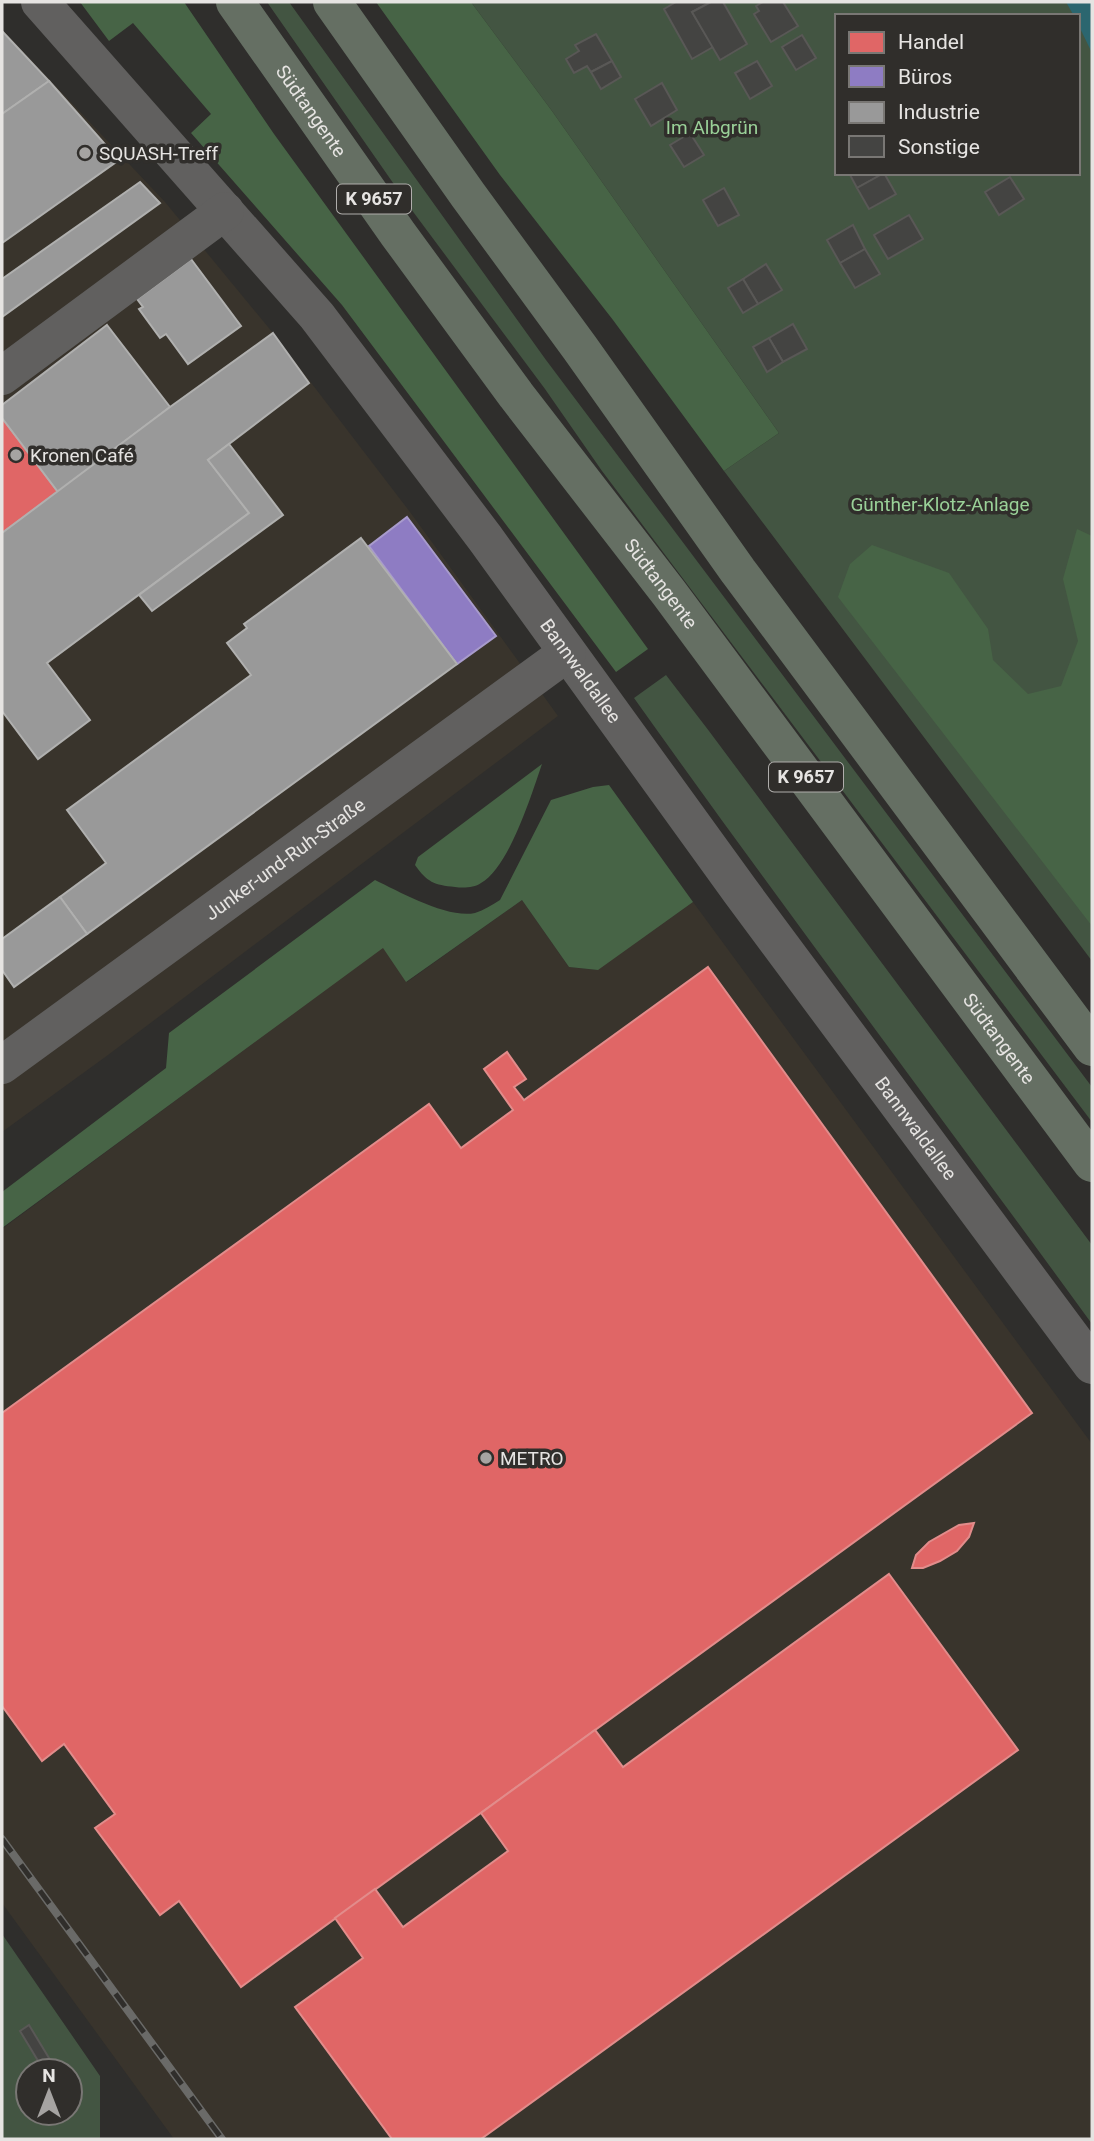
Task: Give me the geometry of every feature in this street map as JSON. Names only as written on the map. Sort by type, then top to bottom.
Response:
[{"type":"highway","name":"Südtangente","points":[[235,2],[516,395],[669,593],[1092,1163]]},
{"type":"highway","points":[[332,2],[738,571],[1092,1047]]},
{"type":"street","name":"Bannwaldallee","points":[[40,2],[317,316],[485,538],[741,892],[1092,1365]]},
{"type":"street","points":[[2,376],[225,211]]},
{"type":"street","name":"Junker-und-Ruh-Straße","points":[[2,1065],[567,653]]},
{"type":"shaded area","points":[[2,29],[165,202],[273,333],[410,512],[558,716],[2,1132]]},
{"type":"shaded area","points":[[522,900],[569,967],[597,970],[693,902],[1092,1444],[1092,2139],[174,2139],[2,1903],[2,1229],[383,947],[407,982]]},
{"type":"green space","points":[[80,2],[184,2],[274,134],[648,649],[616,672],[342,305],[191,133],[211,114],[133,23],[109,41]]},
{"type":"green space","points":[[267,2],[289,2],[546,360],[1092,1087],[1092,1122],[602,471],[545,389],[414,213]]},
{"type":"green space","points":[[376,2],[471,2],[552,111],[779,433],[724,471],[613,320],[500,175]]},
{"type":"green space","points":[[471,2],[1092,2],[1092,961],[724,471],[779,433],[552,111]]},
{"type":"green space","points":[[1077,529],[1092,536],[1092,926],[838,597],[850,564],[872,545],[949,573],[988,629],[993,660],[1028,694],[1061,686],[1078,641],[1063,579]]},
{"type":"green space","points":[[666,675],[1092,1245],[1092,1324],[634,698]]},
{"type":"green space","points":[[542,764],[518,829],[491,875],[478,885],[465,887],[436,884],[423,875],[415,865],[418,857]]},
{"type":"green space","points":[[609,785],[693,902],[598,970],[569,967],[522,900],[406,982],[383,948],[2,1228],[2,1192],[166,1068],[169,1033],[375,880],[438,908],[464,914],[478,912],[500,900],[551,800]]},
{"type":"green space","points":[[2,1934],[100,2076],[100,2139],[2,2139]]},
{"type":"water","points":[[1066,2],[1092,2],[1092,53],[1080,28],[1080,14],[1073,14]]},
{"type":"building: Handel","name":"Kronen Café","points":[[2,418],[58,492],[2,533]]},
{"type":"building: Handel","name":"METRO","points":[[708,967],[1032,1413],[241,1987],[179,1901],[160,1915],[95,1828],[115,1814],[64,1744],[42,1761],[2,1706],[2,1413],[429,1104],[461,1148],[513,1110],[484,1069],[507,1052],[526,1079],[514,1087],[524,1100]]},
{"type":"building: Handel","points":[[974,1523],[969,1537],[957,1551],[923,1568],[912,1568],[916,1555],[929,1542],[959,1525]]},
{"type":"building: Handel","points":[[889,1574],[1018,1750],[481,2139],[392,2139],[295,2007],[363,1958],[335,1918],[375,1889],[403,1927],[508,1851],[481,1813],[595,1730],[623,1767]]},
{"type":"building: Büros","points":[[407,517],[496,636],[457,664],[369,546]]},
{"type":"building: Industrie","points":[[2,31],[49,81],[2,114]]},
{"type":"building: Industrie","points":[[49,81],[119,160],[2,243],[2,114]]},
{"type":"building: Industrie","points":[[140,182],[160,203],[2,317],[2,279]]},
{"type":"building: Industrie","points":[[191,259],[241,326],[188,364],[166,334],[160,338],[139,309],[143,307],[137,299]]},
{"type":"building: Industrie","points":[[107,325],[170,407],[58,492],[2,418],[2,405]]},
{"type":"building: Industrie","points":[[273,333],[309,383],[208,460],[249,513],[47,663],[90,720],[38,759],[2,711],[2,533]]},
{"type":"building: Industrie","points":[[229,444],[283,515],[152,611],[139,595],[249,513],[208,460]]},
{"type":"building: Industrie","points":[[361,538],[457,664],[87,934],[60,897],[106,863],[67,810],[251,675],[227,643],[247,628],[244,624]]},
{"type":"building: Industrie","points":[[60,897],[87,934],[14,987],[2,970],[2,939]]},
{"type":"building: Sonstige","points":[[676,2],[711,2],[692,12],[713,47],[692,59],[664,9]]},
{"type":"building: Sonstige","points":[[711,2],[723,2],[747,44],[720,60],[692,12]]},
{"type":"building: Sonstige","points":[[763,2],[783,2],[798,26],[771,42],[754,14],[759,11],[756,6]]},
{"type":"building: Sonstige","points":[[596,34],[612,61],[591,72],[587,66],[574,73],[566,59],[579,51],[575,45]]},
{"type":"building: Sonstige","points":[[802,35],[816,58],[796,70],[782,47]]},
{"type":"building: Sonstige","points":[[612,61],[621,77],[601,89],[591,72]]},
{"type":"building: Sonstige","points":[[757,61],[772,86],[750,99],[735,73]]},
{"type":"building: Sonstige","points":[[662,83],[677,110],[651,126],[635,99]]},
{"type":"building: Sonstige","points":[[690,133],[704,155],[684,167],[670,145]]},
{"type":"building: Sonstige","points":[[850,175],[880,175],[857,188]]},
{"type":"building: Sonstige","points":[[885,175],[896,194],[869,209],[857,188]]},
{"type":"building: Sonstige","points":[[1010,177],[1024,199],[999,215],[985,192]]},
{"type":"building: Sonstige","points":[[724,188],[739,215],[718,226],[703,200]]},
{"type":"building: Sonstige","points":[[909,215],[923,239],[888,259],[874,235]]},
{"type":"building: Sonstige","points":[[853,225],[865,249],[840,263],[827,240]]},
{"type":"building: Sonstige","points":[[865,249],[880,274],[855,288],[840,263]]},
{"type":"building: Sonstige","points":[[766,264],[782,290],[758,304],[743,279]]},
{"type":"building: Sonstige","points":[[743,279],[758,304],[743,313],[728,288]]},
{"type":"building: Sonstige","points":[[793,324],[807,349],[783,362],[769,338]]},
{"type":"building: Sonstige","points":[[769,338],[783,362],[767,372],[753,347]]},
{"type":"building: Sonstige","points":[[29,2025],[48,2057],[36,2057],[20,2031]]},
{"type":"railway","points":[[2,1839],[222,2139]]},
{"type":"place","name":"SQUASH-Treff","points":[[85,153]]},
{"type":"place","name":"Kronen Café","points":[[16,455]]},
{"type":"place","name":"METRO","points":[[486,1458]]},
{"type":"park label","name":"Im Albgrün","points":[[712,127]]},
{"type":"park label","name":"Günther-Klotz-Anlage","points":[[940,504]]}]
